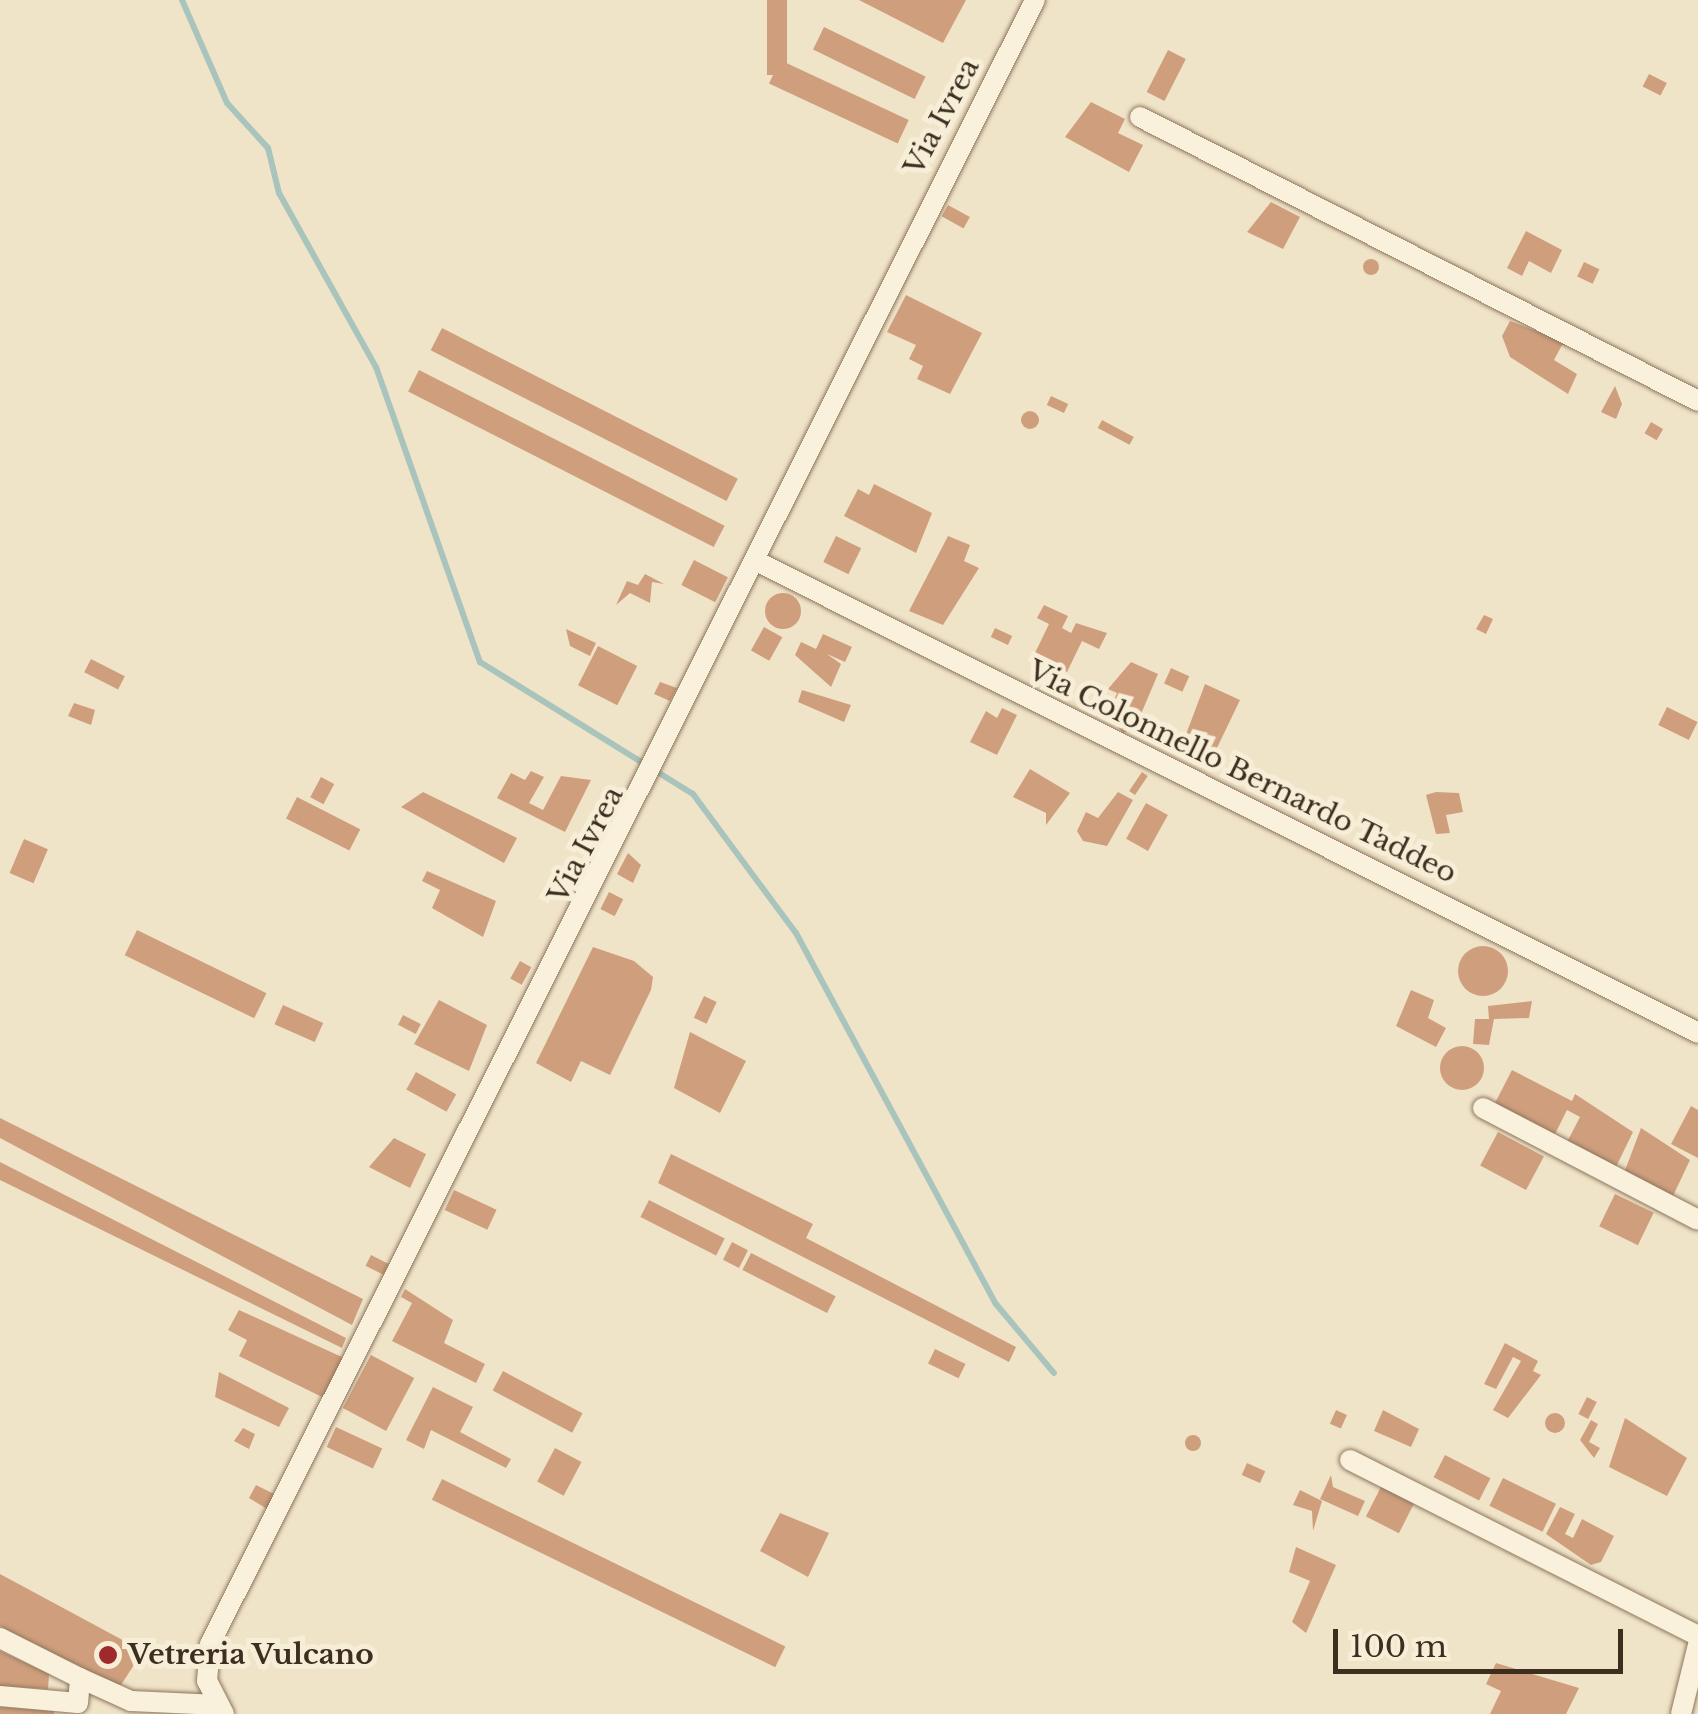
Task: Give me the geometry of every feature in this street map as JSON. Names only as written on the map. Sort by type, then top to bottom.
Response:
[{"type":"street","name":"Via Ivrea","points":[[222,1709],[205,1666],[210,1644],[760,562],[936,186],[1036,0]]},
{"type":"street","points":[[1140,117],[1698,401]]},
{"type":"street","name":"Via Colonnello Bernardo Taddeo","points":[[760,562],[1698,1033]]},
{"type":"street","points":[[1483,1108],[1698,1220]]},
{"type":"street","points":[[1350,1460],[1698,1636]]},
{"type":"street","points":[[0,1638],[131,1701],[222,1709]]},
{"type":"street","points":[[1682,1714],[1698,1645]]},
{"type":"street","points":[[0,1696],[77,1708],[80,1678]]},
{"type":"building","points":[[767,0],[787,0],[787,75],[767,75]]},
{"type":"building","points":[[859,0],[966,0],[943,43]]},
{"type":"building","points":[[824,27],[926,77],[915,99],[813,49]]},
{"type":"building","points":[[1168,50],[1186,59],[1164,101],[1147,92]]},
{"type":"building","points":[[780,60],[909,120],[898,144],[769,84]]},
{"type":"building","points":[[1649,74],[1667,83],[1660,96],[1643,86]]},
{"type":"building","points":[[1091,102],[1125,119],[1118,133],[1143,145],[1129,172],[1065,137]]},
{"type":"building","points":[[1271,202],[1300,217],[1283,249],[1247,232]]},
{"type":"building","points":[[948,205],[970,217],[964,228],[942,216]]},
{"type":"building","points":[[1526,231],[1562,250],[1551,273],[1529,261],[1522,276],[1507,268]]},
{"type":"building","points":[[1371,259],[1379,267],[1371,275],[1363,267]]},
{"type":"building","points":[[1584,262],[1599,269],[1593,284],[1577,277]]},
{"type":"building","points":[[906,295],[982,333],[950,394],[917,379],[923,366],[909,359],[916,345],[887,332]]},
{"type":"building","points":[[1510,321],[1576,346],[1562,345],[1554,360],[1577,374],[1568,394],[1510,357],[1502,336]]},
{"type":"building","points":[[442,328],[738,479],[726,501],[431,350]]},
{"type":"building","points":[[419,370],[725,526],[714,547],[408,391]]},
{"type":"building","points":[[1615,386],[1622,404],[1616,419],[1601,412]]},
{"type":"building","points":[[1051,396],[1068,404],[1064,413],[1047,405]]},
{"type":"building","points":[[1030,411],[1039,420],[1030,429],[1021,420]]},
{"type":"building","points":[[1102,420],[1134,437],[1130,445],[1098,428]]},
{"type":"building","points":[[1651,422],[1663,429],[1657,440],[1644,433]]},
{"type":"building","points":[[874,484],[932,513],[916,553],[844,516],[858,489],[869,495]]},
{"type":"building","points":[[836,536],[861,548],[848,574],[823,562]]},
{"type":"building","points":[[948,536],[970,545],[964,561],[979,568],[943,625],[909,611]]},
{"type":"building","points":[[694,560],[728,577],[715,602],[681,585]]},
{"type":"building","points":[[645,574],[664,584],[652,582],[650,603],[630,593],[616,605],[627,581],[638,585]]},
{"type":"building","points":[[783,593],[796,598],[801,611],[796,624],[783,629],[770,624],[765,611],[770,598]]},
{"type":"building","points":[[1044,605],[1068,616],[1062,628],[1071,633],[1076,623],[1107,633],[1099,649],[1082,641],[1067,672],[1034,655],[1049,624],[1037,618]]},
{"type":"building","points":[[1484,615],[1493,619],[1486,634],[1476,629]]},
{"type":"building","points":[[764,627],[782,637],[769,661],[751,651]]},
{"type":"building","points":[[995,628],[1012,636],[1008,645],[991,637]]},
{"type":"building","points":[[566,629],[596,643],[590,656],[570,646]]},
{"type":"building","points":[[823,634],[852,647],[845,662],[827,654],[841,664],[831,687],[795,655],[801,642],[816,649]]},
{"type":"building","points":[[598,646],[637,666],[617,705],[578,685]]},
{"type":"building","points":[[91,659],[125,676],[118,690],[84,672]]},
{"type":"building","points":[[1131,662],[1158,674],[1135,728],[1123,733],[1108,715],[1117,693],[1108,689]]},
{"type":"building","points":[[1171,668],[1189,676],[1182,692],[1164,684]]},
{"type":"building","points":[[660,682],[677,688],[670,701],[654,694]]},
{"type":"building","points":[[1205,684],[1240,700],[1215,752],[1185,737]]},
{"type":"building","points":[[802,690],[851,705],[844,722],[798,702]]},
{"type":"building","points":[[74,703],[95,710],[91,725],[68,716]]},
{"type":"building","points":[[1667,707],[1698,722],[1689,740],[1658,725]]},
{"type":"building","points":[[1002,708],[1017,715],[997,755],[970,742],[986,711],[997,718]]},
{"type":"building","points":[[1030,769],[1070,793],[1046,825],[1046,813],[1013,797]]},
{"type":"building","points":[[531,771],[544,777],[529,803],[543,810],[561,776],[591,780],[565,832],[497,798],[511,773],[525,780]]},
{"type":"building","points":[[1142,772],[1148,776],[1135,795],[1129,791]]},
{"type":"building","points":[[321,777],[334,784],[323,804],[310,797]]},
{"type":"building","points":[[423,792],[517,838],[504,863],[401,807]]},
{"type":"building","points":[[1118,792],[1133,800],[1107,846],[1083,841],[1077,831],[1086,812],[1098,818]]},
{"type":"building","points":[[1459,793],[1463,812],[1446,815],[1450,833],[1436,834],[1426,795]]},
{"type":"building","points":[[297,797],[360,829],[349,851],[286,818]]},
{"type":"building","points":[[1146,803],[1168,815],[1148,851],[1126,839]]},
{"type":"building","points":[[24,839],[48,849],[33,883],[10,873]]},
{"type":"building","points":[[628,853],[641,865],[633,883],[617,874]]},
{"type":"building","points":[[427,871],[496,901],[483,937],[432,908],[440,890],[422,881]]},
{"type":"building","points":[[609,892],[623,899],[615,916],[600,909]]},
{"type":"building","points":[[137,930],[266,993],[254,1018],[125,955]]},
{"type":"building","points":[[1483,946],[1500,954],[1508,971],[1500,988],[1483,996],[1466,988],[1458,971],[1466,954]]},
{"type":"building","points":[[593,947],[634,961],[653,977],[651,990],[610,1075],[581,1061],[571,1082],[536,1063]]},
{"type":"building","points":[[520,961],[531,967],[522,985],[510,978]]},
{"type":"building","points":[[1411,990],[1434,1000],[1428,1018],[1446,1028],[1436,1047],[1396,1026]]},
{"type":"building","points":[[704,996],[717,1002],[707,1024],[694,1018]]},
{"type":"building","points":[[439,1000],[487,1025],[469,1071],[414,1044]]},
{"type":"building","points":[[1532,1001],[1529,1018],[1494,1019],[1489,1045],[1473,1044],[1475,1019],[1489,1019],[1488,1006]]},
{"type":"building","points":[[283,1005],[323,1023],[315,1042],[274,1024]]},
{"type":"building","points":[[403,1015],[421,1024],[416,1034],[398,1025]]},
{"type":"building","points":[[690,1032],[746,1061],[720,1113],[674,1088]]},
{"type":"building","points":[[1462,1046],[1478,1052],[1484,1068],[1478,1084],[1462,1090],[1446,1084],[1440,1068],[1446,1052]]},
{"type":"building","points":[[1512,1070],[1572,1101],[1575,1094],[1633,1132],[1615,1169],[1566,1144],[1580,1117],[1567,1110],[1555,1134],[1495,1103]]},
{"type":"building","points":[[416,1072],[456,1094],[447,1112],[406,1089]]},
{"type":"building","points":[[1691,1106],[1698,1110],[1698,1158],[1671,1144]]},
{"type":"building","points":[[0,1118],[363,1299],[352,1325],[0,1138]]},
{"type":"building","points":[[1641,1128],[1690,1160],[1672,1198],[1624,1173]]},
{"type":"building","points":[[1498,1132],[1544,1156],[1526,1190],[1480,1166]]},
{"type":"building","points":[[394,1138],[426,1154],[410,1188],[369,1167]]},
{"type":"building","points":[[671,1154],[813,1224],[806,1238],[1016,1347],[1009,1362],[658,1183]]},
{"type":"building","points":[[0,1162],[346,1338],[342,1348],[0,1180]]},
{"type":"building","points":[[454,1190],[497,1210],[487,1230],[445,1210]]},
{"type":"building","points":[[1615,1194],[1654,1213],[1638,1245],[1599,1226]]},
{"type":"building","points":[[649,1200],[725,1239],[716,1256],[640,1217]]},
{"type":"building","points":[[732,1242],[748,1250],[739,1268],[723,1260]]},
{"type":"building","points":[[751,1253],[836,1296],[827,1313],[742,1270]]},
{"type":"building","points":[[371,1255],[389,1264],[383,1275],[366,1266]]},
{"type":"building","points":[[405,1289],[453,1320],[444,1343],[485,1364],[476,1383],[392,1341],[412,1303],[401,1297]]},
{"type":"building","points":[[239,1310],[344,1358],[324,1398],[239,1356],[247,1340],[228,1330]]},
{"type":"building","points":[[1505,1343],[1538,1361],[1533,1371],[1541,1375],[1508,1418],[1493,1410],[1521,1361],[1513,1357],[1496,1389],[1484,1384]]},
{"type":"building","points":[[935,1349],[966,1364],[959,1378],[928,1363]]},
{"type":"building","points":[[371,1355],[414,1378],[386,1431],[343,1408]]},
{"type":"building","points":[[503,1371],[582,1413],[572,1433],[493,1390]]},
{"type":"building","points":[[219,1372],[289,1408],[279,1427],[215,1397]]},
{"type":"building","points":[[433,1387],[473,1407],[460,1432],[511,1459],[506,1468],[431,1430],[424,1449],[406,1440]]},
{"type":"building","points":[[1587,1397],[1597,1402],[1588,1419],[1578,1414]]},
{"type":"building","points":[[1336,1410],[1347,1415],[1341,1429],[1330,1424]]},
{"type":"building","points":[[1383,1410],[1419,1429],[1411,1447],[1374,1431]]},
{"type":"building","points":[[1551,1413],[1559,1413],[1565,1423],[1559,1433],[1551,1433],[1545,1427],[1545,1419]]},
{"type":"building","points":[[1625,1418],[1687,1458],[1667,1496],[1609,1467]]},
{"type":"building","points":[[1591,1420],[1598,1424],[1589,1442],[1600,1448],[1594,1458],[1580,1440]]},
{"type":"building","points":[[336,1427],[382,1449],[373,1468],[327,1447]]},
{"type":"building","points":[[243,1428],[255,1434],[249,1449],[234,1441]]},
{"type":"building","points":[[1193,1435],[1201,1443],[1193,1451],[1185,1443]]},
{"type":"building","points":[[555,1448],[581,1462],[564,1496],[537,1482]]},
{"type":"building","points":[[1445,1455],[1490,1478],[1479,1500],[1434,1477]]},
{"type":"building","points":[[1247,1463],[1265,1471],[1260,1483],[1242,1475]]},
{"type":"building","points":[[1331,1475],[1333,1487],[1365,1501],[1358,1516],[1320,1499]]},
{"type":"building","points":[[1503,1478],[1556,1504],[1542,1532],[1489,1506]]},
{"type":"building","points":[[442,1479],[785,1646],[775,1667],[432,1500]]},
{"type":"building","points":[[1385,1479],[1418,1496],[1399,1533],[1366,1516]]},
{"type":"building","points":[[256,1485],[274,1494],[267,1509],[249,1498]]},
{"type":"building","points":[[1300,1490],[1322,1501],[1313,1531],[1312,1511],[1293,1505]]},
{"type":"building","points":[[1560,1507],[1575,1514],[1565,1534],[1573,1538],[1582,1519],[1614,1536],[1601,1562],[1591,1565],[1546,1534]]},
{"type":"building","points":[[780,1513],[829,1533],[808,1577],[760,1551]]},
{"type":"building","points":[[1296,1547],[1336,1565],[1306,1633],[1292,1622],[1310,1581],[1289,1572]]},
{"type":"building","points":[[0,1574],[143,1651],[119,1688],[0,1626]]},
{"type":"building","points":[[0,1651],[49,1674],[48,1689],[0,1686]]},
{"type":"building","points":[[1496,1663],[1579,1688],[1566,1714],[1490,1714],[1501,1691],[1486,1684]]},
{"type":"building","points":[[0,1707],[54,1711],[54,1714],[0,1714]]},
{"type":"waterway","points":[[182,0],[227,103],[268,148],[279,193],[376,367],[480,662],[693,794],[796,933],[996,1304],[1054,1373]]},
{"type":"place","name":"Vetreria Vulcano","points":[[108,1655]]}]
